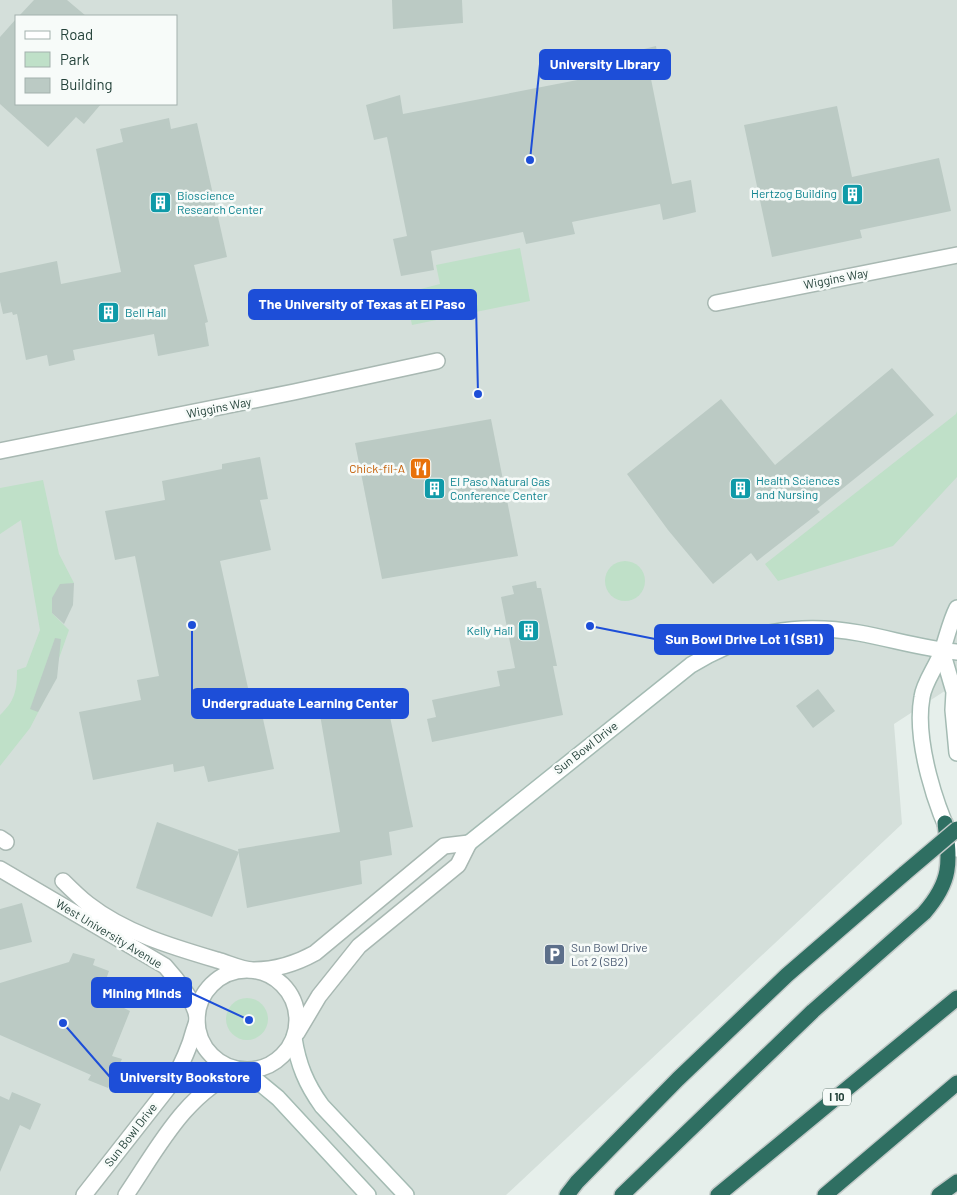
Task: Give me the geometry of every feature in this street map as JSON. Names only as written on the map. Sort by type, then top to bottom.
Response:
[{"type":"highway","points":[[567,1195],[678,1079],[823,943],[905,873],[951,826]]},
{"type":"highway","points":[[622,1195],[813,1011],[924,913],[936,898],[946,878],[951,826]]},
{"type":"highway","name":"I 10","points":[[718,1195],[957,998]]},
{"type":"highway","points":[[825,1195],[957,1083]]},
{"type":"highway","points":[[940,1195],[957,1182]]},
{"type":"street","name":"Wiggins Way","points":[[716,303],[957,255]]},
{"type":"street","name":"Wiggins Way","points":[[0,451],[257,400],[437,361]]},
{"type":"street","points":[[957,608],[947,632],[954,692],[953,710],[957,753]]},
{"type":"street","name":"Sun Bowl Drive","points":[[469,843],[691,665],[733,643],[767,632],[819,628],[859,633],[950,652]]},
{"type":"street","points":[[950,652],[922,696],[921,720],[929,778],[951,826],[957,849]]},
{"type":"street","points":[[368,1195],[278,1098],[255,1079],[216,1059],[208,1050],[200,1035],[197,1018],[203,997],[209,987],[217,980],[239,971],[274,968],[293,963],[315,953],[444,846],[469,843]]},
{"type":"street","points":[[126,1195],[187,1106],[214,1083],[240,1070],[269,1065],[278,1059],[286,1051],[319,996],[359,946],[458,865],[469,843]]},
{"type":"street","name":"West University Avenue","points":[[0,869],[165,966],[178,980],[197,1018]]},
{"type":"street","name":"West University Avenue","points":[[63,881],[88,904],[118,923],[200,955],[252,970]]},
{"type":"street","points":[[252,970],[270,976],[280,982],[287,990],[296,1010],[297,1021],[294,1038],[301,1070],[312,1093],[406,1195]]},
{"type":"street","name":"Sun Bowl Drive","points":[[84,1195],[171,1084],[189,1048],[197,1018]]},
{"type":"shaded area","points":[[0,0],[957,0],[957,683],[894,724],[902,824],[506,1195],[0,1195]]},
{"type":"green space","points":[[520,248],[530,301],[412,325],[405,293],[440,284],[436,265]]},
{"type":"green space","points":[[957,411],[957,477],[893,546],[778,581],[765,564],[956,414]]},
{"type":"green space","points":[[43,480],[59,554],[74,583],[60,585],[52,613],[69,630],[44,701],[30,728],[0,766],[0,715],[12,700],[16,689],[17,670],[26,667],[40,630],[21,520],[0,534],[0,488]]},
{"type":"green space","points":[[625,561],[639,567],[645,581],[639,595],[625,601],[611,595],[605,581],[611,567]]},
{"type":"green space","points":[[251,998],[259,1001],[265,1007],[268,1019],[265,1031],[259,1037],[243,1040],[235,1037],[229,1031],[226,1015],[229,1007],[235,1001]]},
{"type":"building","points":[[34,0],[67,0],[85,15],[20,15]]},
{"type":"building","points":[[392,0],[462,0],[463,23],[393,29]]},
{"type":"building","points":[[15,20],[15,105],[100,105],[84,124],[76,117],[48,147],[0,104],[0,37]]},
{"type":"building","points":[[656,46],[661,77],[651,79],[672,184],[691,180],[696,212],[663,220],[660,204],[572,222],[575,234],[526,244],[523,232],[431,251],[434,270],[401,276],[393,239],[407,236],[387,137],[374,140],[366,105],[400,95],[403,114],[629,70],[628,53]]},
{"type":"building","name":"Hertzog Building","points":[[837,106],[852,177],[939,158],[951,211],[860,230],[862,238],[772,257],[744,125]]},
{"type":"building","points":[[169,118],[171,129],[197,123],[227,257],[194,265],[208,322],[205,323],[209,346],[158,356],[154,334],[73,350],[75,360],[49,366],[47,355],[26,360],[17,314],[13,315],[12,312],[3,314],[0,301],[0,273],[57,261],[61,284],[121,272],[96,149],[123,142],[120,129]]},
{"type":"building","name":"Health Sciences and Nursing","points":[[892,368],[934,415],[817,509],[820,512],[757,561],[751,553],[713,584],[668,530],[627,474],[721,399],[775,465]]},
{"type":"building","name":"El Paso Natural Gas Conference Center","points":[[491,419],[518,556],[382,579],[355,443]]},
{"type":"building","points":[[260,457],[268,499],[260,500],[271,550],[220,561],[250,697],[258,696],[274,769],[208,782],[204,766],[174,772],[173,764],[93,780],[79,712],[141,700],[137,680],[159,676],[135,556],[115,560],[105,511],[165,500],[162,481],[222,469],[222,464]]},
{"type":"building","name":"Kelly Hall","points":[[536,581],[537,588],[541,588],[557,666],[553,666],[563,715],[432,742],[427,719],[436,717],[432,700],[500,686],[497,671],[515,668],[501,597],[514,594],[512,586]]},
{"type":"building","points":[[74,583],[73,605],[64,624],[52,613],[52,598],[60,584]]},
{"type":"building","points":[[55,638],[61,639],[57,678],[38,712],[30,709]]},
{"type":"building","points":[[384,688],[413,827],[389,832],[392,855],[360,861],[362,884],[247,908],[238,849],[340,832],[318,703]]},
{"type":"building","points":[[818,689],[835,711],[813,728],[796,706]]},
{"type":"building","points":[[157,822],[239,852],[212,917],[136,888]]},
{"type":"building","points":[[22,903],[32,942],[0,950],[0,909]]},
{"type":"building","points":[[73,953],[95,959],[93,965],[109,971],[100,996],[130,1011],[112,1056],[122,1059],[108,1088],[88,1080],[91,1075],[0,1035],[0,983],[69,962]]},
{"type":"building","points":[[12,1092],[41,1104],[30,1130],[20,1125],[0,1172],[0,1096],[9,1100]]},
{"type":"place","name":"University Library","points":[[530,160]]},
{"type":"place","name":"Hertzog Building","points":[[853,194]]},
{"type":"place","name":"Bioscience Research Center","points":[[161,203]]},
{"type":"place","name":"Bell Hall","points":[[109,313]]},
{"type":"place","name":"The University of Texas at El Paso","points":[[478,394]]},
{"type":"place","name":"Chick-fil-A","points":[[421,469]]},
{"type":"place","name":"Health Sciences and Nursing","points":[[740,488]]},
{"type":"place","name":"El Paso Natural Gas Conference Center","points":[[434,489]]},
{"type":"place","name":"Undergraduate Learning Center","points":[[192,625]]},
{"type":"place","name":"Sun Bowl Drive Lot 1 (SB1)","points":[[590,626]]},
{"type":"place","name":"Kelly Hall","points":[[529,631]]},
{"type":"place","name":"Sun Bowl Drive Lot 2 (SB2)","points":[[555,955]]},
{"type":"place","name":"Mining Minds","points":[[249,1020]]},
{"type":"place","name":"University Bookstore","points":[[63,1023]]}]
